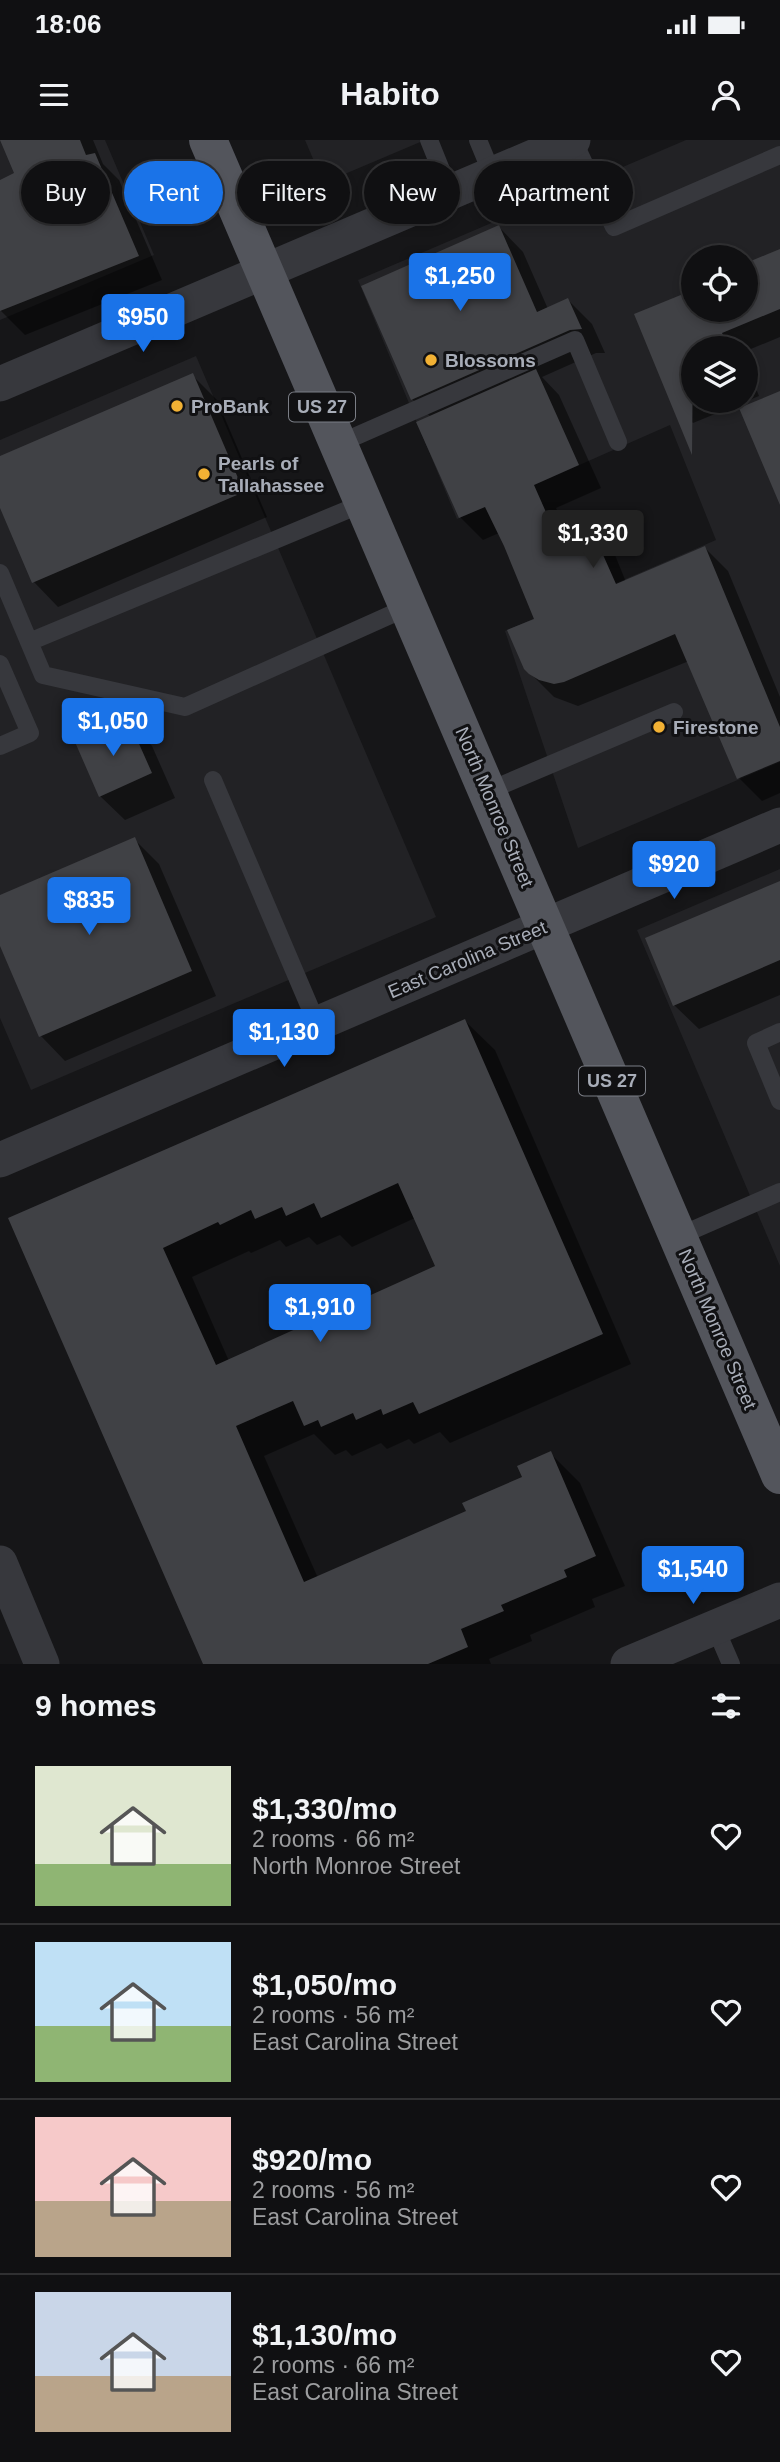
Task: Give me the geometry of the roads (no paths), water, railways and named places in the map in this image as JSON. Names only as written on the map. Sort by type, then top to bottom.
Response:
[{"type":"main road","name":"North Monroe Street","points":[[208,140],[780,1475]]},
{"type":"street","points":[[523,161],[573,140]]},
{"type":"street","points":[[0,384],[375,224]]},
{"type":"street","name":"East Carolina Street","points":[[5,1154],[317,1024],[780,825]]},
{"type":"street","points":[[0,1563],[42,1664]]},
{"type":"street","points":[[628,1664],[780,1600]]},
{"type":"lane","points":[[429,140],[437,161]]},
{"type":"lane","points":[[478,140],[487,161]]},
{"type":"lane","points":[[573,140],[614,227],[780,155]]},
{"type":"lane","points":[[338,444],[575,340],[618,442]]},
{"type":"lane","points":[[29,642],[364,503]]},
{"type":"lane","points":[[0,573],[43,675],[185,707],[408,607]]},
{"type":"lane","points":[[0,664],[30,733],[0,746]]},
{"type":"lane","points":[[488,791],[674,712]]},
{"type":"lane","points":[[213,779],[317,1024]]},
{"type":"lane","points":[[780,1032],[756,1043],[780,1101]]},
{"type":"lane","points":[[679,1236],[780,1192]]},
{"type":"lane","points":[[715,1628],[731,1664]]},
{"type":"place","name":"Blossoms","points":[[431,360]]},
{"type":"place","name":"ProBank","points":[[177,406]]},
{"type":"place","name":"Pearls of Tallahassee","points":[[204,474]]},
{"type":"place","name":"Firestone","points":[[659,727]]}]
